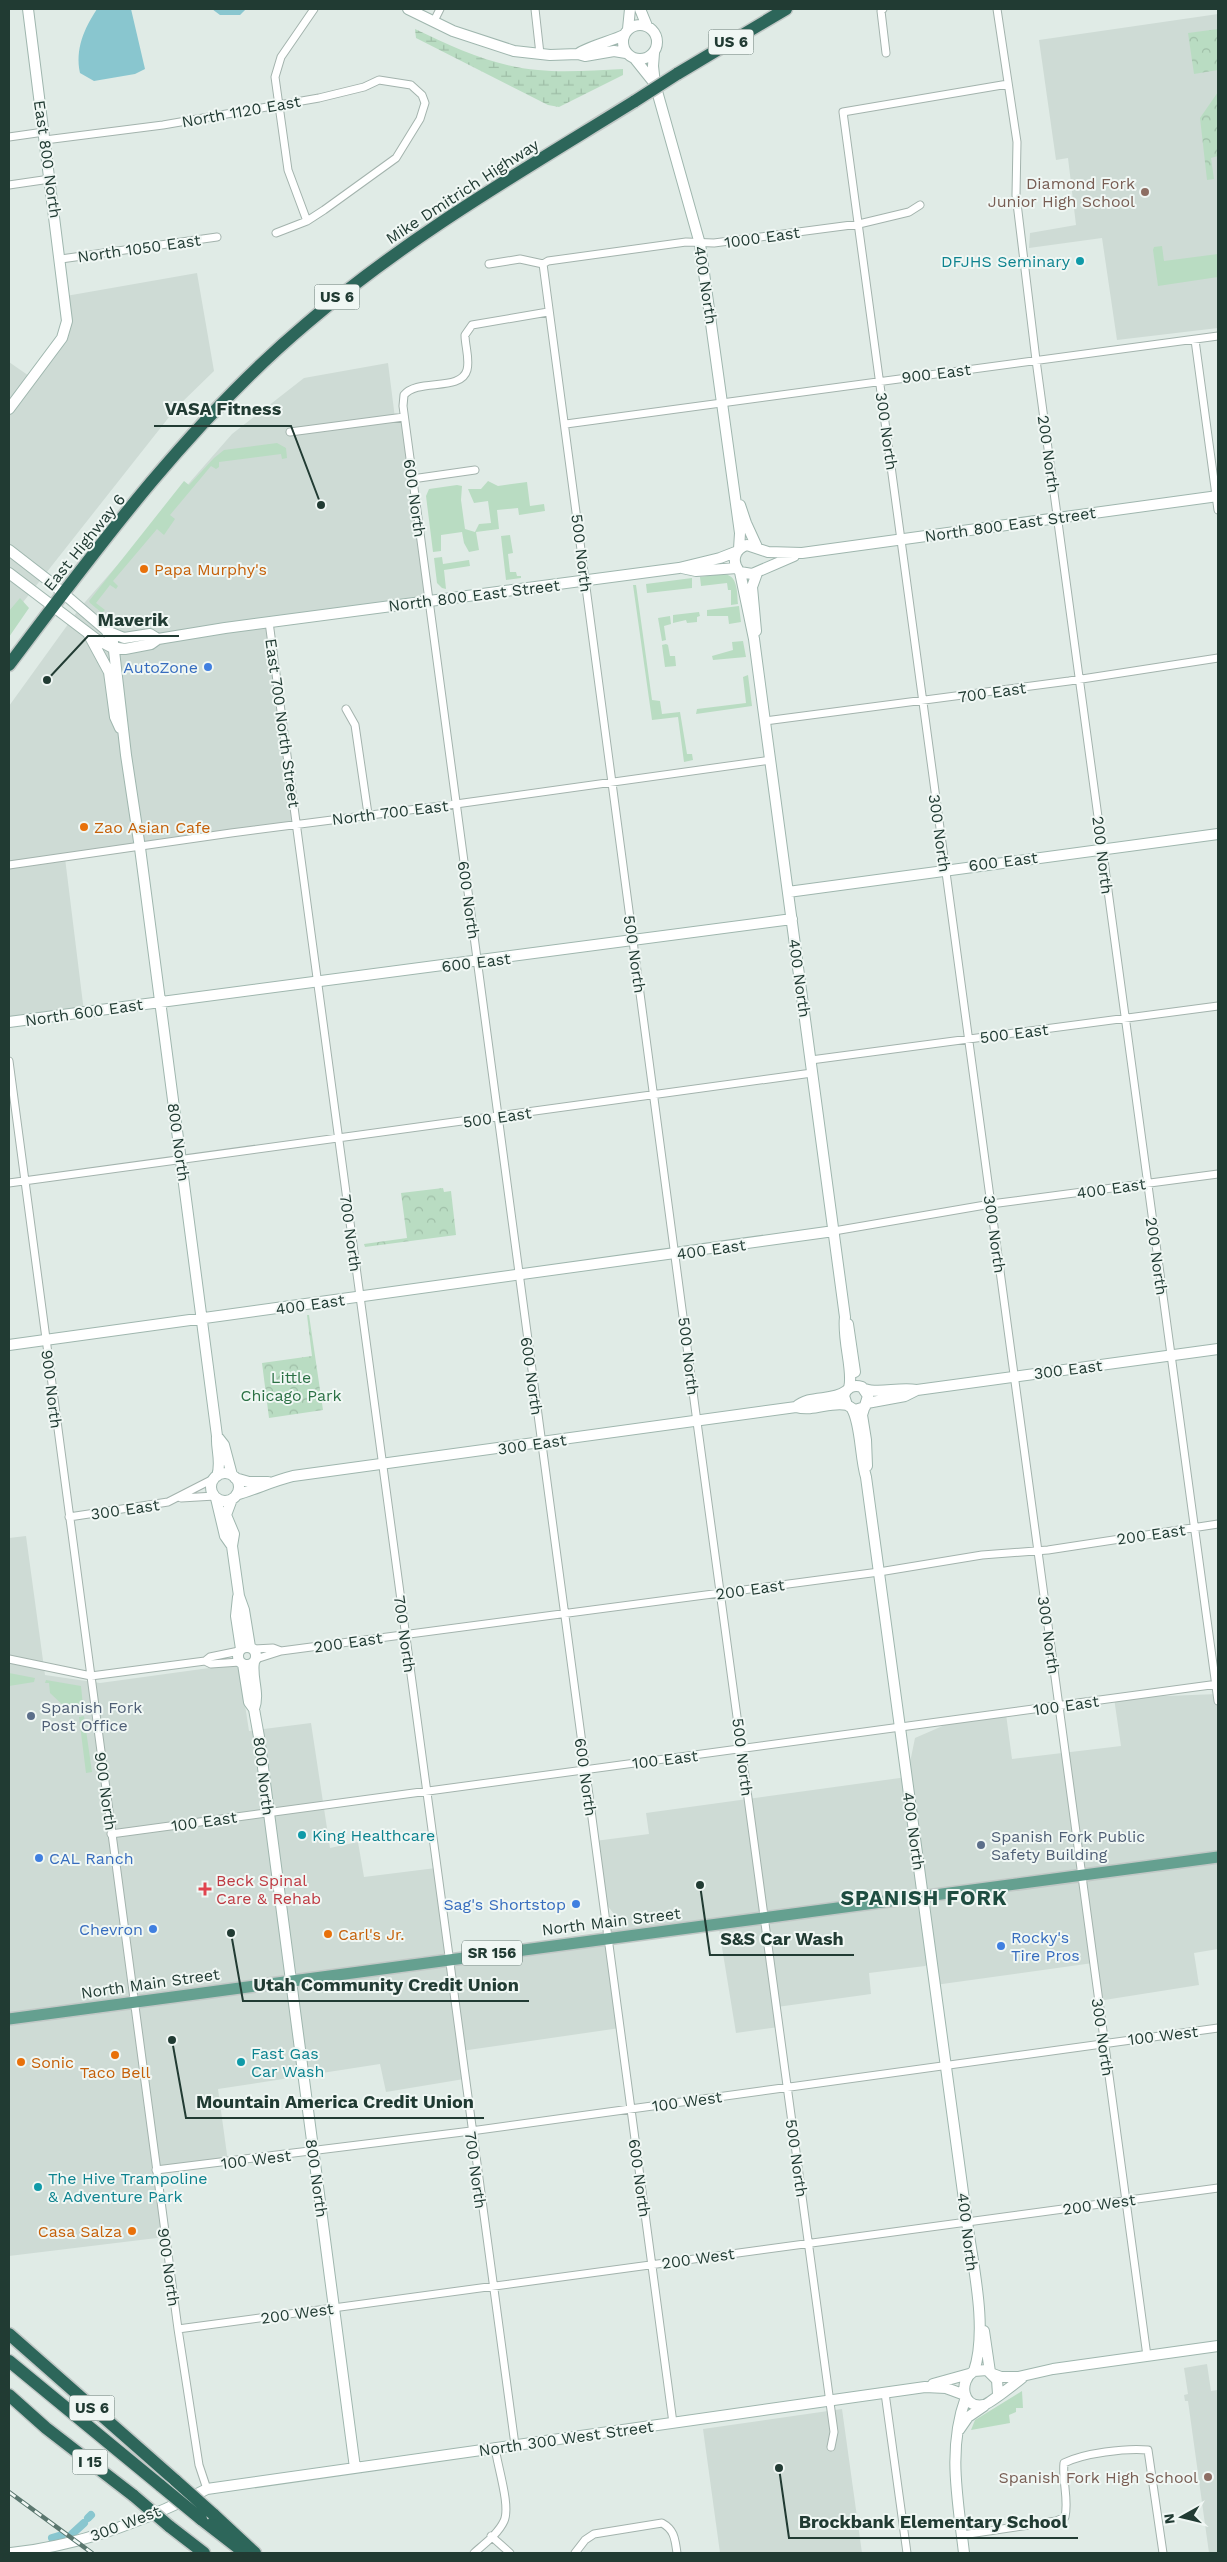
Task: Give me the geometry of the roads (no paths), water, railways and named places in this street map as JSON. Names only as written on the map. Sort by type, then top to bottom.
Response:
[{"type":"highway","name":"Mike Dmitrich Highway","points":[[188,440],[260,365],[304,325],[378,266],[468,204],[677,74],[786,9]]},
{"type":"highway","name":"East Highway 6","points":[[9,665],[63,594],[188,440]]},
{"type":"highway","name":"US 6","points":[[9,2334],[213,2514],[254,2553]]},
{"type":"highway","name":"I 15","points":[[9,2361],[245,2553]]},
{"type":"highway","name":"I 15","points":[[9,2396],[46,2428],[204,2553]]},
{"type":"highway","points":[[9,2405],[46,2428]]},
{"type":"main road","name":"North Main Street","points":[[9,2019],[449,1958],[1218,1857]]},
{"type":"street","name":"East 800 North","points":[[9,409],[62,338],[68,321],[28,9]]},
{"type":"street","points":[[276,233],[307,221],[288,170],[275,77],[281,58],[314,9]]},
{"type":"street","points":[[408,9],[496,47],[540,54],[578,54],[590,56],[614,51],[626,53],[635,59],[656,84]]},
{"type":"street","points":[[434,21],[440,9]]},
{"type":"street","points":[[535,9],[540,54]]},
{"type":"street","points":[[626,53],[622,45],[630,9]]},
{"type":"street","points":[[635,59],[644,58],[654,53],[656,38],[653,31],[647,26],[640,9]]},
{"type":"street","points":[[883,9],[880,10],[886,53]]},
{"type":"street","name":"200 North","points":[[997,9],[1017,142],[1016,196],[1018,220],[1036,360],[1218,1701]]},
{"type":"street","points":[[578,54],[583,50],[602,45],[638,25],[647,26]]},
{"type":"street","name":"400 North","points":[[654,53],[652,66],[656,84],[700,244],[734,491]]},
{"type":"street","name":"North 1120 East","points":[[9,137],[45,136],[162,125],[320,98],[364,87],[379,80],[411,85],[422,95],[425,103],[420,119],[396,158],[307,221]]},
{"type":"street","name":"300 North","points":[[1008,84],[843,112],[1147,2356]]},
{"type":"street","points":[[9,186],[50,179]]},
{"type":"street","name":"1000 East","points":[[544,264],[548,261],[677,244],[700,244],[859,224],[908,212],[920,205]]},
{"type":"street","name":"North 1050 East","points":[[61,259],[217,237]]},
{"type":"street","points":[[490,264],[520,260],[544,264]]},
{"type":"street","name":"500 North","points":[[544,264],[548,312],[566,424],[697,1422],[830,2401],[834,2432],[831,2447]]},
{"type":"street","name":"600 North","points":[[548,312],[483,321],[469,327],[465,335],[468,361],[464,377],[457,381],[416,387],[407,392],[403,401],[428,601],[673,2423]]},
{"type":"street","name":"900 East","points":[[566,424],[880,380],[1218,336]]},
{"type":"street","points":[[1195,340],[1218,510]]},
{"type":"street","points":[[290,432],[404,417]]},
{"type":"street","points":[[412,478],[474,470]]},
{"type":"street","points":[[734,491],[746,524],[764,559],[752,587],[756,629],[754,639]]},
{"type":"street","points":[[734,491],[740,533],[739,550],[734,561],[738,570],[754,639]]},
{"type":"street","name":"North 800 East Street","points":[[802,553],[1217,496]]},
{"type":"street","points":[[679,568],[720,558],[747,545],[768,552],[802,553]]},
{"type":"street","points":[[9,550],[111,636],[119,688],[123,736],[140,848]]},
{"type":"street","points":[[679,568],[696,571],[722,567],[749,574],[802,553]]},
{"type":"street","name":"North 800 East Street","points":[[158,639],[269,622],[679,568]]},
{"type":"street","points":[[9,573],[88,632],[114,648],[151,644],[158,639],[150,634],[124,638],[106,630]]},
{"type":"street","name":"East 700 North Street","points":[[269,622],[296,824]]},
{"type":"street","points":[[88,632],[109,672]]},
{"type":"street","points":[[123,736],[115,717],[109,672],[114,648],[124,638]]},
{"type":"street","name":"400 North","points":[[754,639],[845,1316],[849,1329],[856,1375],[863,1388]]},
{"type":"street","points":[[119,688],[122,662],[126,653],[132,647]]},
{"type":"street","name":"700 East","points":[[765,722],[1080,680],[1218,658]]},
{"type":"street","points":[[346,709],[355,725],[368,814]]},
{"type":"street","name":"North 700 East","points":[[9,865],[770,760]]},
{"type":"street","name":"700 North","points":[[296,824],[471,2131],[515,2445]]},
{"type":"street","name":"600 East","points":[[788,892],[945,869],[1218,834]]},
{"type":"street","name":"800 North","points":[[140,848],[217,1436],[216,1447],[220,1466],[215,1478]]},
{"type":"street","name":"600 East","points":[[159,1002],[477,962],[792,919]]},
{"type":"street","name":"North 600 East","points":[[9,1022],[159,1002]]},
{"type":"street","name":"500 East","points":[[810,1060],[1218,1006]]},
{"type":"street","name":"900 North","points":[[9,1061],[178,2329],[199,2465],[207,2489]]},
{"type":"street","name":"500 East","points":[[9,1183],[812,1074]]},
{"type":"street","name":"400 East","points":[[9,1345],[676,1254],[834,1231],[990,1204],[1218,1174]]},
{"type":"street","name":"400 North","points":[[845,1316],[844,1339],[850,1376],[847,1390]]},
{"type":"street","name":"300 East","points":[[866,1405],[898,1398],[917,1390],[1218,1349]]},
{"type":"street","points":[[854,1386],[863,1388],[868,1396],[866,1405],[858,1410],[849,1407],[844,1396],[847,1390],[854,1386]]},
{"type":"street","name":"300 East","points":[[863,1388],[873,1391],[900,1388],[917,1390]]},
{"type":"street","name":"300 East","points":[[796,1407],[806,1401],[835,1396],[847,1390]]},
{"type":"street","name":"300 East","points":[[234,1497],[268,1482],[293,1476],[796,1407],[807,1409],[838,1404],[849,1407]]},
{"type":"street","name":"400 North","points":[[866,1405],[862,1418],[867,1448],[866,1477]]},
{"type":"street","name":"400 North","points":[[849,1407],[857,1422],[859,1447],[866,1477],[978,2304],[991,2373]]},
{"type":"street","name":"800 North","points":[[217,1436],[224,1445],[234,1477]]},
{"type":"street","points":[[224,1473],[234,1477],[238,1486],[234,1497],[224,1501],[215,1497],[211,1486],[215,1478],[224,1473]]},
{"type":"street","name":"300 East","points":[[234,1477],[249,1482],[268,1482]]},
{"type":"street","name":"300 East","points":[[69,1517],[161,1504],[181,1498],[215,1478]]},
{"type":"street","name":"800 North","points":[[215,1497],[225,1536],[232,1546]]},
{"type":"street","name":"300 East","points":[[181,1498],[215,1497]]},
{"type":"street","name":"800 North","points":[[234,1497],[226,1515],[234,1534],[232,1546],[238,1596],[244,1610],[257,1697],[254,1709],[355,2468]]},
{"type":"street","name":"200 East","points":[[9,1659],[90,1676],[205,1661],[210,1657],[281,1651],[405,1635],[879,1572],[982,1555],[1037,1551],[1218,1524]]},
{"type":"street","points":[[241,1663],[249,1665],[249,1653]]},
{"type":"street","name":"200 East","points":[[205,1661],[211,1664],[241,1663]]},
{"type":"street","name":"800 North","points":[[241,1663],[249,1702],[254,1709]]},
{"type":"street","name":"100 East","points":[[111,1834],[900,1729],[1217,1684]]},
{"type":"street","name":"100 West","points":[[156,2170],[314,2152],[1218,2028]]},
{"type":"street","name":"200 West","points":[[178,2329],[1218,2188]]},
{"type":"street","name":"400 North","points":[[972,2372],[979,2352],[978,2304]]},
{"type":"street","points":[[925,2387],[972,2372],[991,2373],[1004,2378],[1024,2376],[1053,2369],[1218,2346]]},
{"type":"street","points":[[964,2553],[955,2481],[956,2438],[965,2396],[964,2383],[972,2372]]},
{"type":"street","points":[[991,2373],[999,2383],[998,2394]]},
{"type":"street","points":[[956,2438],[968,2417],[1024,2376]]},
{"type":"street","points":[[925,2387],[946,2388],[965,2396],[974,2404],[984,2405]]},
{"type":"street","name":"North 300 West Street","points":[[207,2489],[925,2387]]},
{"type":"street","points":[[885,2393],[907,2553]]},
{"type":"street","points":[[474,2553],[492,2536],[505,2519],[504,2498],[495,2447]]},
{"type":"street","points":[[962,2535],[1056,2521],[1065,2517],[1067,2508],[1063,2474],[1064,2463],[1074,2458],[1137,2449],[1148,2450],[1163,2553]]},
{"type":"street","name":"300 West","points":[[16,2553],[67,2543],[118,2527],[207,2489]]},
{"type":"street","points":[[575,2553],[585,2540],[594,2534],[662,2523],[670,2527],[674,2536],[676,2553]]},
{"type":"street","points":[[492,2536],[510,2553]]},
{"type":"water","points":[[97,9],[131,9],[145,69],[135,74],[94,81],[80,73],[80,47],[88,24]]},
{"type":"water","points":[[212,9],[246,9],[240,15],[220,15]]},
{"type":"waterway","points":[[88,2518],[91,2515]]},
{"type":"waterway","points":[[72,2534],[84,2523]]},
{"type":"waterway","points":[[52,2538],[62,2535]]},
{"type":"railway","points":[[9,2492],[92,2553]]},
{"type":"place","name":"Diamond Fork Junior High School","points":[[1145,192]]},
{"type":"place","name":"DFJHS Seminary","points":[[1080,261]]},
{"type":"place","name":"VASA Fitness","points":[[321,505]]},
{"type":"place","name":"Papa Murphy's","points":[[144,569]]},
{"type":"place","name":"AutoZone","points":[[208,667]]},
{"type":"place","name":"Maverik","points":[[47,680]]},
{"type":"place","name":"Zao Asian Cafe","points":[[84,827]]},
{"type":"place","name":"Spanish Fork Post Office","points":[[31,1716]]},
{"type":"place","name":"King Healthcare","points":[[302,1835]]},
{"type":"place","name":"Spanish Fork Public Safety Building","points":[[981,1845]]},
{"type":"place","name":"CAL Ranch","points":[[39,1858]]},
{"type":"place","name":"S&S Car Wash","points":[[700,1885]]},
{"type":"place","name":"Beck Spinal Care & Rehab","points":[[205,1889]]},
{"type":"place","name":"Sag's Shortstop","points":[[576,1904]]},
{"type":"place","name":"Chevron","points":[[153,1929]]},
{"type":"place","name":"Utah Community Credit Union","points":[[231,1933]]},
{"type":"place","name":"Carl's Jr.","points":[[328,1934]]},
{"type":"place","name":"Rocky's Tire Pros","points":[[1001,1946]]},
{"type":"place","name":"Mountain America Credit Union","points":[[172,2040]]},
{"type":"place","name":"Taco Bell","points":[[115,2055]]},
{"type":"place","name":"Sonic","points":[[21,2062]]},
{"type":"place","name":"Fast Gas Car Wash","points":[[241,2062]]},
{"type":"place","name":"The Hive Trampoline & Adventure Park","points":[[38,2187]]},
{"type":"place","name":"Casa Salza","points":[[132,2231]]},
{"type":"place","name":"Brockbank Elementary School","points":[[779,2468]]},
{"type":"place","name":"Spanish Fork High School","points":[[1208,2477]]},
{"type":"district","name":"SPANISH FORK","points":[[924,1898]]},
{"type":"park label","name":"Little Chicago Park","points":[[291,1386]]}]
